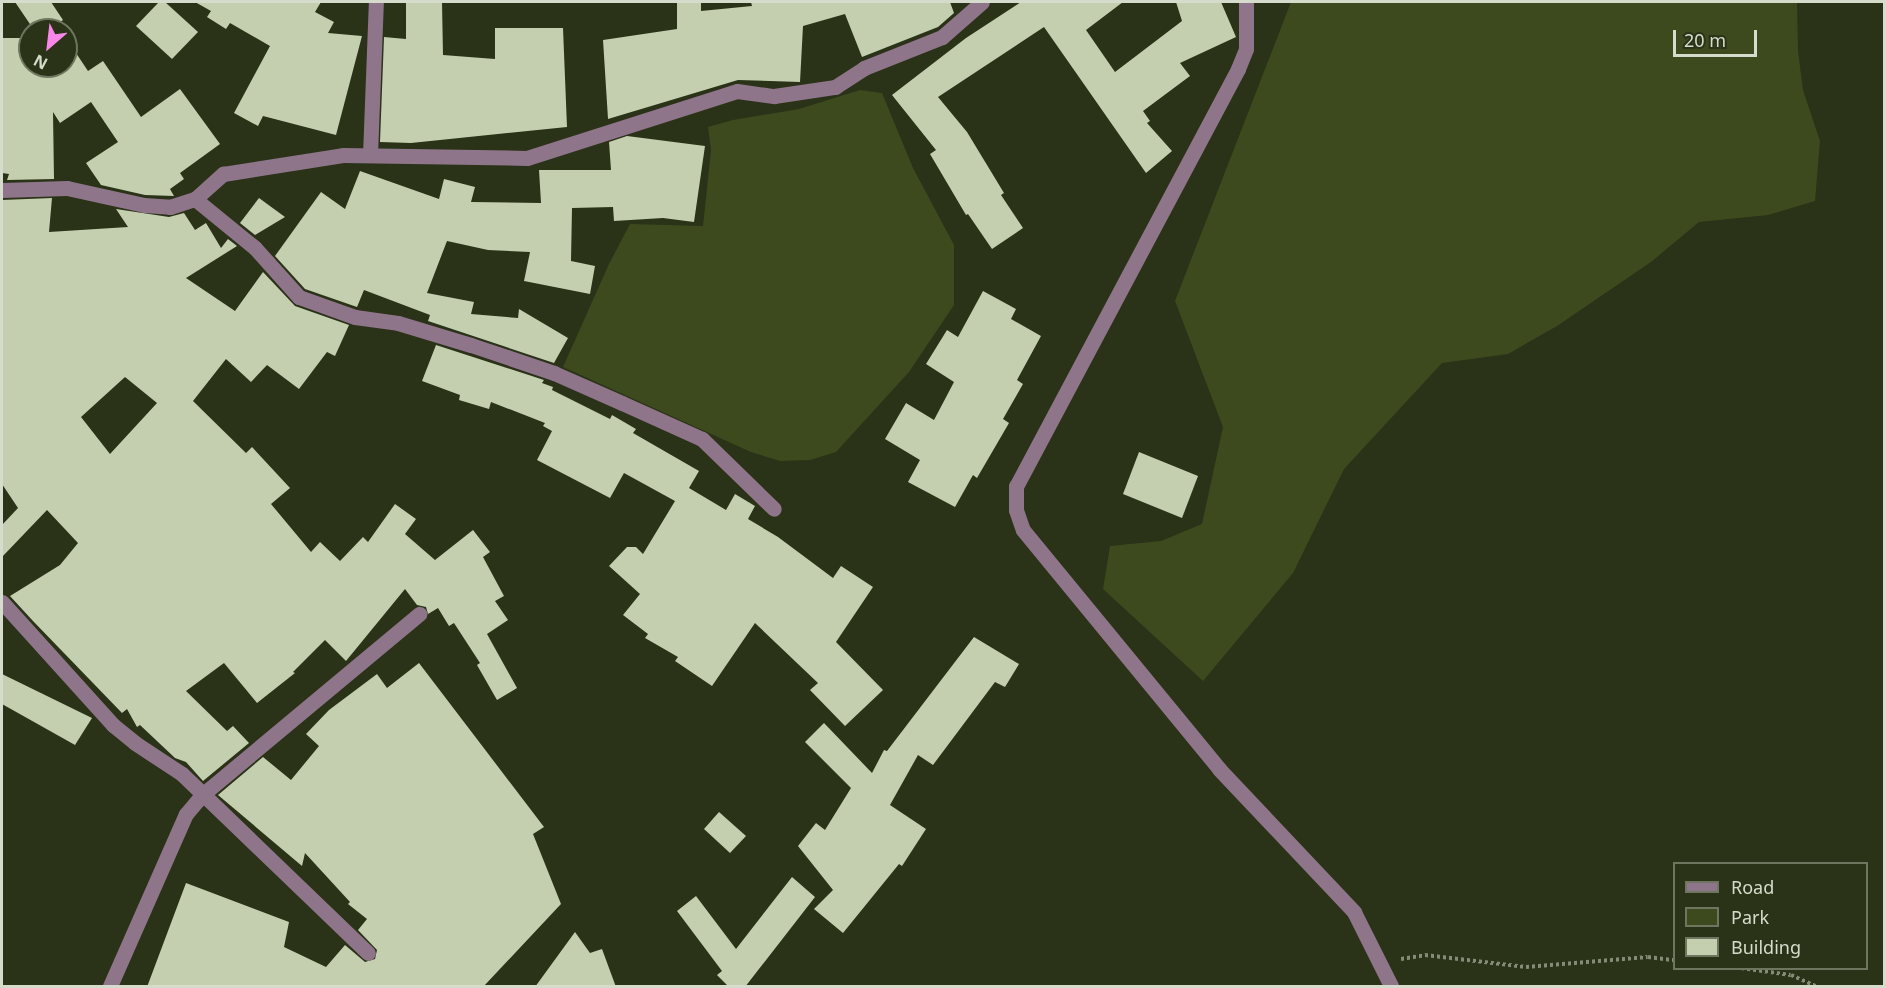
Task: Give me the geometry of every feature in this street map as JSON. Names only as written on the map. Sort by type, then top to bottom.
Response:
[{"type":"street","points":[[370,155],[376,2]]},
{"type":"street","points":[[2,190],[67,188],[144,205],[170,207],[195,199],[223,174],[343,155],[412,158],[527,158],[737,91],[774,96],[835,87],[864,69],[942,37],[982,2]]},
{"type":"street","points":[[1246,2],[1246,50],[1238,69],[1016,486],[1016,510],[1023,530],[1219,769],[1354,912],[1391,987]]},
{"type":"street","points":[[195,199],[255,248],[299,297],[355,317],[398,322],[512,359],[554,374],[652,416],[702,439],[774,509]]},
{"type":"street","points":[[2,602],[113,725],[135,744],[182,774],[368,953]]},
{"type":"street","points":[[110,987],[186,814],[202,795],[419,614]]},
{"type":"path","points":[[1378,961],[1425,955],[1526,967],[1648,957],[1673,960]]},
{"type":"path","points":[[1749,970],[1791,975],[1816,987]]},
{"type":"green space","points":[[1291,2],[1797,2],[1798,51],[1803,90],[1820,141],[1815,201],[1768,215],[1699,222],[1651,262],[1557,326],[1508,354],[1442,363],[1344,469],[1293,573],[1203,681],[1103,589],[1110,546],[1161,541],[1202,524],[1223,427],[1175,301]]},
{"type":"green space","points":[[860,90],[882,93],[913,168],[954,245],[954,305],[909,372],[836,452],[810,460],[780,461],[751,452],[563,367],[609,264],[630,224],[703,226],[711,150],[708,127],[733,120],[799,109]]},
{"type":"building","points":[[15,2],[51,2],[62,18],[26,18]]},
{"type":"building","points":[[159,2],[165,2],[198,32],[172,59],[136,26]]},
{"type":"building","points":[[195,2],[321,2],[315,12],[334,22],[328,33],[362,36],[336,135],[263,116],[258,126],[234,113],[270,46],[230,23],[226,29],[207,17],[211,11]]},
{"type":"building","points":[[406,2],[442,2],[443,55],[495,59],[495,28],[563,28],[567,127],[411,143],[380,142],[384,37],[406,39]]},
{"type":"building","points":[[677,2],[701,2],[701,11],[752,6],[751,2],[950,2],[954,13],[938,27],[862,57],[845,14],[803,26],[800,82],[738,80],[608,119],[603,40],[677,29]]},
{"type":"building","points":[[1021,2],[1123,2],[1086,30],[1115,72],[1182,21],[1176,2],[1221,2],[1236,37],[1180,63],[1190,76],[1143,111],[1150,121],[1147,123],[1172,151],[1146,173],[1044,27],[938,97],[967,132],[1004,193],[1001,195],[1023,228],[992,249],[968,214],[966,215],[930,154],[936,150],[892,95],[966,38]]},
{"type":"building","points":[[2,38],[18,38],[18,78],[78,78],[78,56],[88,71],[103,61],[141,117],[180,89],[220,144],[180,173],[184,179],[170,189],[174,196],[145,195],[101,185],[86,163],[118,142],[91,102],[60,123],[53,112],[54,179],[7,180],[9,174],[2,173]]},
{"type":"building","points":[[627,136],[705,146],[694,222],[663,218],[614,221],[613,207],[572,208],[571,261],[595,266],[590,294],[524,281],[530,252],[488,250],[447,241],[427,293],[474,302],[471,314],[518,318],[519,309],[568,338],[554,363],[428,321],[430,315],[364,290],[357,307],[305,289],[275,256],[321,192],[345,209],[360,171],[439,199],[444,179],[475,187],[471,202],[541,203],[539,170],[611,170],[609,142]]},
{"type":"building","points":[[52,198],[49,232],[128,227],[116,209],[169,217],[184,213],[195,230],[206,223],[221,248],[228,239],[237,246],[186,278],[235,311],[263,272],[295,306],[349,325],[335,356],[327,352],[299,389],[267,365],[251,382],[226,359],[193,401],[246,453],[252,447],[290,488],[271,504],[311,552],[320,542],[340,561],[363,537],[368,542],[395,504],[416,519],[405,534],[435,560],[473,530],[490,552],[483,557],[504,596],[495,601],[508,620],[487,634],[517,688],[497,700],[477,665],[480,663],[454,623],[449,626],[438,608],[428,614],[426,607],[417,605],[405,589],[346,661],[325,640],[293,672],[295,673],[257,703],[224,663],[186,691],[227,731],[233,726],[249,743],[203,781],[186,762],[175,758],[140,725],[137,727],[127,709],[122,713],[10,596],[60,565],[78,543],[47,510],[2,557],[2,525],[18,508],[2,484],[2,200]],"holes":[[[125,377],[157,403],[110,454],[81,417]]]},
{"type":"building","points":[[259,198],[285,217],[255,235],[240,223]]},
{"type":"building","points":[[983,291],[1016,309],[1011,319],[1041,336],[1017,380],[1023,384],[1003,419],[1009,423],[977,478],[973,475],[955,507],[908,482],[920,460],[885,439],[906,403],[934,420],[954,382],[926,364],[947,330],[958,337]]},
{"type":"building","points":[[436,345],[544,380],[542,383],[553,387],[552,390],[610,419],[612,415],[636,429],[633,433],[699,471],[689,488],[726,510],[735,494],[755,506],[748,519],[778,537],[833,578],[841,566],[873,587],[836,642],[883,690],[845,726],[810,690],[818,683],[755,623],[712,686],[675,661],[678,657],[645,638],[648,634],[623,615],[640,594],[609,566],[627,547],[636,547],[643,554],[675,501],[624,473],[610,498],[537,460],[552,431],[543,426],[545,423],[491,402],[489,409],[459,400],[460,395],[422,381]]},
{"type":"building","points":[[1139,452],[1198,476],[1182,518],[1123,494]]},
{"type":"building","points":[[974,637],[1019,664],[1005,687],[995,682],[933,765],[918,755],[890,805],[926,829],[902,866],[899,864],[843,933],[814,909],[833,890],[798,846],[816,823],[825,830],[851,788],[805,742],[824,723],[872,773],[884,750],[887,751]]},
{"type":"building","points":[[419,663],[544,827],[533,834],[561,904],[483,987],[147,987],[186,883],[289,922],[284,947],[326,967],[345,945],[365,962],[375,959],[377,950],[358,930],[367,919],[348,904],[350,902],[305,853],[302,866],[218,795],[263,757],[291,780],[319,746],[306,734],[329,710],[377,674],[387,688]]},
{"type":"building","points":[[2,674],[92,718],[75,745],[2,704]]},
{"type":"building","points":[[719,812],[746,836],[730,853],[704,829]]},
{"type":"building","points":[[792,877],[815,897],[745,987],[729,987],[717,975],[722,971],[677,911],[696,896],[736,949]]},
{"type":"building","points":[[575,932],[590,953],[602,949],[616,987],[535,987]]}]
